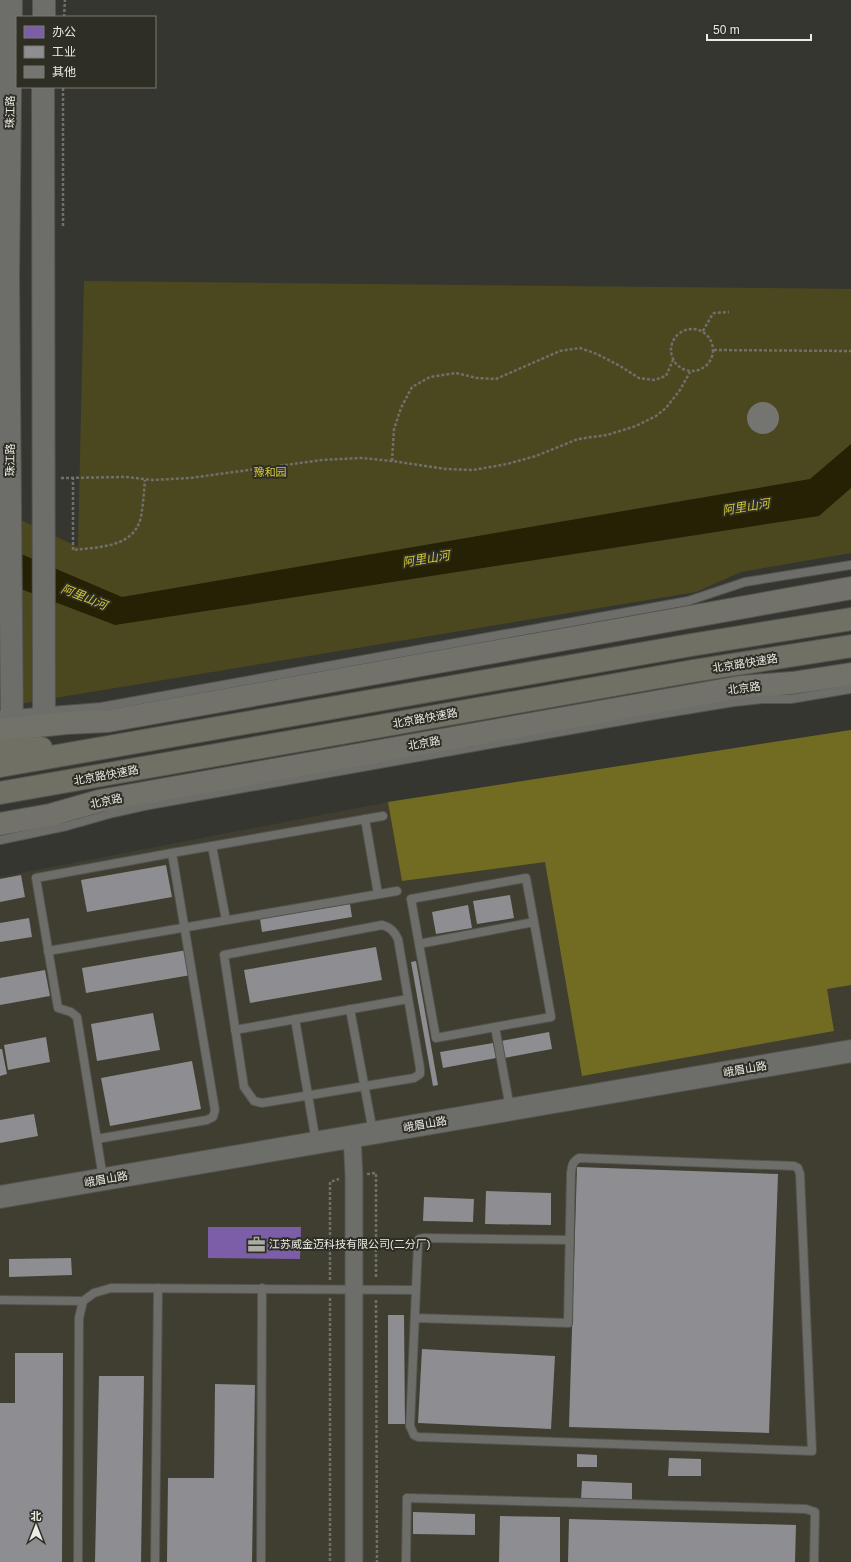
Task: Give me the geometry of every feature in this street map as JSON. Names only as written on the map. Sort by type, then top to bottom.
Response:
[{"type":"highway","points":[[0,766],[851,619]]},
{"type":"highway","name":"北京路快速路","points":[[0,793],[694,671],[851,646]]},
{"type":"highway","points":[[0,750],[128,744]]},
{"type":"highway","points":[[0,801],[69,781]]},
{"type":"main road","points":[[6,722],[44,719],[108,721],[851,588]]},
{"type":"main road","name":"北京路","points":[[0,824],[50,815],[99,801],[740,687],[792,683],[851,674]]},
{"type":"street","name":"珠江路","points":[[6,722],[10,607],[10,518],[5,452],[11,0]]},
{"type":"street","points":[[44,0],[44,16]]},
{"type":"street","points":[[43,88],[45,529],[44,719]]},
{"type":"street","name":"峨眉山路","points":[[0,1197],[851,1051]]},
{"type":"street","points":[[352,1136],[354,1289],[354,1562]]},
{"type":"lane","points":[[44,719],[101,707],[688,601],[745,582],[851,565]]},
{"type":"lane","points":[[0,840],[67,826],[113,812],[144,806],[626,720],[734,702],[763,699],[791,699],[851,689]]},
{"type":"lane","points":[[103,1179],[77,1017],[71,1012],[58,1008],[36,878],[383,816]]},
{"type":"lane","points":[[364,819],[378,894]]},
{"type":"lane","points":[[212,846],[226,920]]},
{"type":"lane","points":[[97,1139],[207,1120],[213,1117],[215,1110],[172,853]]},
{"type":"lane","points":[[526,878],[551,1017],[436,1038],[419,944],[411,899],[526,878]]},
{"type":"lane","points":[[48,950],[397,891]]},
{"type":"lane","points":[[419,944],[534,922]]},
{"type":"lane","points":[[382,925],[388,927],[398,938],[420,1074],[414,1078],[262,1103],[254,1101],[244,1087],[235,1030],[224,955],[382,925]]},
{"type":"lane","points":[[235,1030],[408,999]]},
{"type":"lane","points":[[350,1009],[374,1133]]},
{"type":"lane","points":[[296,1019],[316,1142]]},
{"type":"lane","points":[[495,1027],[510,1109]]},
{"type":"lane","points":[[415,1318],[568,1323],[572,1165],[574,1160],[579,1158],[787,1164],[798,1168],[800,1182],[812,1452],[418,1437],[414,1435],[410,1426],[418,1243],[419,1239],[570,1240]]},
{"type":"lane","points":[[78,1562],[79,1318],[84,1301],[94,1293],[111,1288],[416,1290]]},
{"type":"lane","points":[[155,1562],[158,1288]]},
{"type":"lane","points":[[261,1562],[262,1288]]},
{"type":"lane","points":[[0,1300],[84,1301]]},
{"type":"lane","points":[[406,1562],[407,1498],[806,1509],[815,1512],[814,1562]]},
{"type":"path","points":[[64,16],[65,0]]},
{"type":"path","points":[[703,331],[714,313],[729,312]]},
{"type":"path","points":[[392,461],[394,429],[402,408],[412,387],[430,377],[456,373],[477,378],[496,379],[560,351],[580,348],[597,354],[639,378],[654,380],[666,376],[673,360],[671,348],[676,336],[688,329],[696,329],[703,331],[712,342],[714,350],[712,357],[704,368],[690,372],[683,370],[673,360]]},
{"type":"path","points":[[714,350],[851,351]]},
{"type":"path","points":[[61,478],[126,478],[145,480],[190,478],[322,460],[361,458],[440,468],[473,470],[507,464],[536,456],[578,439],[607,434],[636,426],[656,416],[666,408],[680,390],[690,372]]},
{"type":"path","points":[[73,478],[73,550],[116,544],[129,538],[137,528],[141,518],[145,480]]},
{"type":"shaded area","points":[[851,730],[851,1562],[0,1562],[0,877],[388,802]]},
{"type":"shaded area","points":[[851,730],[851,985],[827,989],[834,1031],[582,1076],[545,862],[402,881],[388,802]]},
{"type":"green space","name":"豫和园","points":[[84,281],[851,289],[851,553],[741,572],[696,592],[0,707],[0,510],[78,547]]},
{"type":"water","name":"阿里山河","points":[[851,444],[851,488],[819,516],[115,625],[0,581],[0,545],[122,597],[810,479]]},
{"type":"building: 办公","points":[[208,1227],[301,1227],[300,1259],[208,1258]]},
{"type":"building: 工业","points":[[166,865],[172,897],[87,912],[81,880]]},
{"type":"building: 工业","points":[[21,875],[25,897],[0,902],[0,879]]},
{"type":"building: 工业","points":[[510,895],[514,918],[477,924],[473,901]]},
{"type":"building: 工业","points":[[350,904],[352,917],[262,932],[260,919]]},
{"type":"building: 工业","points":[[468,905],[472,928],[436,934],[432,912]]},
{"type":"building: 工业","points":[[29,918],[32,937],[0,942],[0,923]]},
{"type":"building: 工业","points":[[376,947],[382,980],[250,1003],[244,970]]},
{"type":"building: 工业","points":[[187,950],[191,975],[86,993],[82,968]]},
{"type":"building: 工业","points":[[416,961],[438,1085],[433,1086],[411,962]]},
{"type":"building: 工业","points":[[45,970],[50,996],[0,1005],[0,978]]},
{"type":"building: 工业","points":[[153,1013],[160,1050],[97,1061],[91,1024]]},
{"type":"building: 工业","points":[[549,1032],[552,1049],[504,1058],[501,1041]]},
{"type":"building: 工业","points":[[46,1037],[50,1062],[8,1070],[4,1045]]},
{"type":"building: 工业","points":[[493,1043],[496,1058],[443,1068],[440,1052]]},
{"type":"building: 工业","points":[[0,1049],[2,1049],[7,1074],[0,1076]]},
{"type":"building: 工业","points":[[192,1061],[201,1109],[110,1126],[101,1078]]},
{"type":"building: 工业","points":[[34,1114],[38,1136],[0,1143],[0,1120]]},
{"type":"building: 工业","points":[[577,1167],[778,1174],[769,1433],[569,1427]]},
{"type":"building: 工业","points":[[486,1191],[551,1193],[551,1225],[485,1224]]},
{"type":"building: 工业","points":[[424,1197],[474,1199],[473,1222],[423,1221]]},
{"type":"building: 工业","points":[[71,1258],[72,1275],[9,1277],[9,1259]]},
{"type":"building: 工业","points":[[388,1315],[404,1315],[405,1424],[388,1424]]},
{"type":"building: 工业","points":[[422,1349],[555,1356],[551,1429],[418,1423]]},
{"type":"building: 工业","points":[[15,1353],[63,1353],[62,1562],[0,1562],[0,1403],[15,1403]]},
{"type":"building: 工业","points":[[99,1376],[144,1376],[141,1562],[95,1562]]},
{"type":"building: 工业","points":[[215,1384],[255,1385],[252,1562],[167,1562],[168,1478],[214,1478]]},
{"type":"building: 工业","points":[[577,1454],[597,1455],[597,1467],[577,1467]]},
{"type":"building: 工业","points":[[669,1458],[701,1459],[701,1476],[668,1476]]},
{"type":"building: 工业","points":[[582,1481],[632,1483],[632,1501],[581,1499]]},
{"type":"building: 工业","points":[[413,1512],[475,1514],[475,1535],[413,1534]]},
{"type":"building: 工业","points":[[500,1516],[560,1517],[560,1562],[499,1562]]},
{"type":"building: 工业","points":[[569,1519],[796,1525],[795,1562],[568,1562]]},
{"type":"building: 其他","points":[[760,402],[766,402],[776,409],[779,418],[778,424],[772,431],[766,434],[760,434],[750,427],[747,421],[747,415],[754,405]]},
{"type":"place","name":"江苏威金迈科技有限公司(二分厂)","points":[[256,1244]]}]
